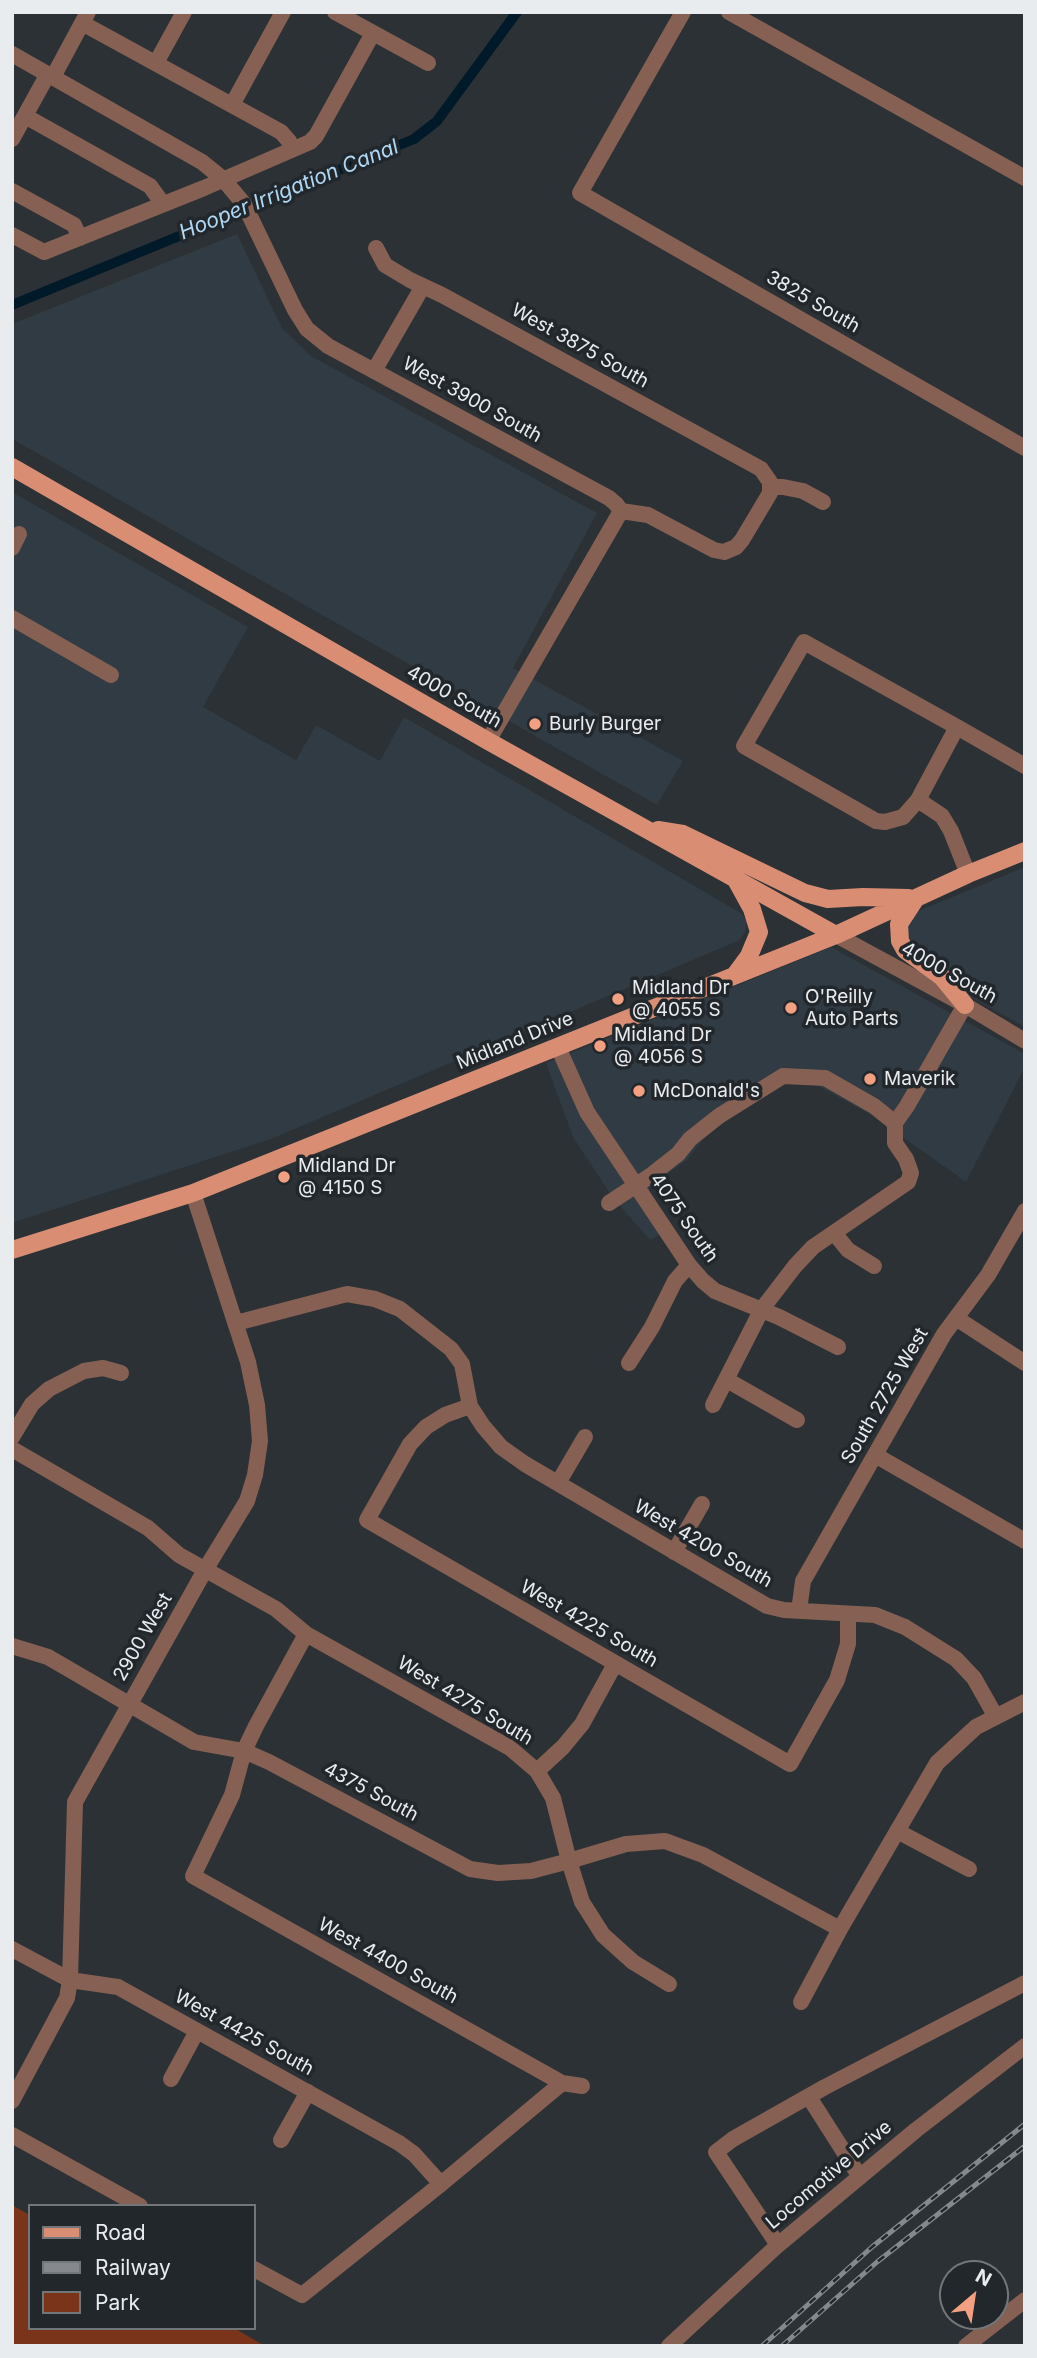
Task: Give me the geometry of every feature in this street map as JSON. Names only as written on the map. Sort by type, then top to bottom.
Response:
[{"type":"main road","name":"4000 South","points":[[12,467],[488,741],[836,935]]},
{"type":"main road","points":[[647,829],[683,834],[805,893],[828,899],[916,898]]},
{"type":"main road","name":"Midland Drive","points":[[12,1250],[193,1193],[836,935],[968,874],[1025,851]]},
{"type":"main road","points":[[734,976],[749,957],[759,933],[752,909],[735,878]]},
{"type":"main road","points":[[916,898],[899,924],[900,941],[905,950],[942,977],[965,1004]]},
{"type":"street","points":[[156,63],[184,12]]},
{"type":"street","points":[[232,105],[283,12]]},
{"type":"street","points":[[335,12],[428,63]]},
{"type":"street","name":"3825 South","points":[[683,12],[580,193],[1025,447]]},
{"type":"street","points":[[729,12],[1025,178]]},
{"type":"street","points":[[12,139],[85,18],[156,63],[281,132],[289,141],[291,149]]},
{"type":"street","points":[[12,235],[44,252],[226,183],[310,142],[316,136],[373,33]]},
{"type":"street","name":"West 3900 South","points":[[12,54],[191,156],[226,183],[244,204],[295,310],[307,329],[328,346],[608,498],[621,511],[648,515],[714,550],[724,552],[736,547],[742,540],[769,483]]},
{"type":"street","points":[[25,116],[150,186],[163,205]]},
{"type":"street","points":[[12,191],[74,225],[80,238]]},
{"type":"street","name":"West 3875 South","points":[[376,248],[385,265],[761,469],[769,483],[803,491],[823,502]]},
{"type":"street","points":[[374,371],[423,285]]},
{"type":"street","points":[[488,741],[621,511]]},
{"type":"street","points":[[12,618],[111,675]]},
{"type":"street","points":[[957,727],[918,800],[903,817],[894,821],[876,821],[744,746],[804,642],[957,727],[1025,766]]},
{"type":"street","points":[[918,800],[942,816],[968,874]]},
{"type":"street","name":"4000 South","points":[[836,935],[965,1004],[1025,1041]]},
{"type":"street","points":[[713,1405],[762,1309],[795,1266],[813,1247],[908,1182],[911,1173],[906,1159],[895,1143],[895,1123],[965,1004]]},
{"type":"street","name":"4075 South","points":[[558,1046],[587,1112],[702,1281],[715,1291],[762,1309],[838,1347]]},
{"type":"street","points":[[609,1203],[678,1154],[690,1139],[719,1116],[783,1076],[825,1077],[874,1106],[895,1123]]},
{"type":"street","name":"2900 West","points":[[12,2101],[66,1998],[70,1980],[75,1802],[205,1570],[247,1502],[255,1475],[260,1441],[254,1394],[236,1323],[193,1193]]},
{"type":"street","name":"South 2725 West","points":[[799,1611],[803,1581],[956,1318],[988,1275],[1025,1211]]},
{"type":"street","points":[[835,1234],[848,1250],[874,1266]]},
{"type":"street","points":[[629,1363],[652,1327],[675,1281],[689,1265]]},
{"type":"street","name":"West 4200 South","points":[[236,1323],[347,1294],[375,1299],[400,1309],[469,1363],[470,1406],[501,1447],[525,1464],[767,1606],[799,1611],[875,1615],[905,1627],[956,1659],[974,1678],[996,1717]]},
{"type":"street","points":[[956,1318],[1025,1363]]},
{"type":"street","points":[[12,1437],[32,1404],[49,1389],[84,1371],[103,1368],[121,1373]]},
{"type":"street","points":[[727,1380],[797,1419]]},
{"type":"street","name":"West 4225 South","points":[[470,1406],[426,1427],[411,1444],[367,1520],[790,1764],[837,1679],[848,1644],[848,1614]]},
{"type":"street","points":[[558,1483],[585,1437]]},
{"type":"street","name":"West 4275 South","points":[[12,1449],[148,1528],[178,1555],[276,1609],[306,1634],[510,1748],[537,1771],[553,1798],[569,1861]]},
{"type":"street","points":[[875,1455],[1025,1541]]},
{"type":"street","points":[[674,1552],[702,1504]]},
{"type":"street","points":[[244,1751],[306,1634]]},
{"type":"street","name":"4375 South","points":[[12,1646],[48,1657],[194,1742],[244,1751],[269,1762],[470,1868],[498,1873],[531,1871],[569,1861]]},
{"type":"street","points":[[537,1771],[563,1748],[582,1724],[615,1664]]},
{"type":"street","points":[[801,2002],[840,1929],[937,1763],[976,1727],[1025,1702]]},
{"type":"street","name":"West 4400 South","points":[[244,1751],[232,1795],[193,1876],[562,2083],[582,2087]]},
{"type":"street","points":[[897,1831],[969,1869]]},
{"type":"street","points":[[669,1984],[633,1962],[603,1935],[582,1902],[569,1861],[626,1844],[665,1841],[703,1855],[840,1929]]},
{"type":"street","name":"West 4425 South","points":[[12,1949],[70,1980],[118,1987],[399,2143],[414,2154],[441,2184]]},
{"type":"street","points":[[778,2245],[716,2152],[809,2097],[1025,1983]]},
{"type":"street","points":[[171,2079],[197,2031]]},
{"type":"street","name":"Locomotive Drive","points":[[669,2346],[778,2245],[916,2130],[1025,2046]]},
{"type":"street","points":[[256,2270],[302,2295],[562,2083]]},
{"type":"street","points":[[281,2140],[307,2092]]},
{"type":"street","points":[[809,2097],[860,2177]]},
{"type":"street","points":[[12,2135],[136,2204]]},
{"type":"street","points":[[966,2346],[1025,2300]]},
{"type":"shaded area","points":[[237,234],[282,328],[311,356],[597,513],[513,668],[683,761],[657,805],[12,439],[12,324]]},
{"type":"shaded area","points":[[12,492],[248,627],[203,707],[296,760],[316,725],[380,761],[404,717],[741,913],[747,921],[745,932],[740,940],[271,1139],[12,1223]]},
{"type":"shaded area","points":[[1025,867],[1025,1027],[898,957],[894,921]]},
{"type":"shaded area","points":[[831,947],[1025,1054],[1025,1067],[966,1182],[873,1116],[813,1083],[787,1084],[762,1095],[729,1118],[703,1139],[687,1160],[650,1186],[649,1194],[673,1228],[650,1240],[613,1198],[573,1137],[546,1063]]},
{"type":"green space","points":[[12,2205],[28,2214],[28,2330],[237,2330],[265,2346],[12,2346]]},
{"type":"waterway","name":"Hooper Irrigation Canal","points":[[12,305],[414,139],[437,121],[517,12]]},
{"type":"railway","points":[[762,2346],[872,2247],[1025,2124]]},
{"type":"railway","points":[[782,2346],[877,2262],[1025,2146]]},
{"type":"place","name":"Burly Burger","points":[[535,724]]},
{"type":"place","name":"Midland Dr @ 4055 S","points":[[618,999]]},
{"type":"place","name":"O'Reilly Auto Parts","points":[[791,1008]]},
{"type":"place","name":"Midland Dr @ 4056 S","points":[[600,1046]]},
{"type":"place","name":"Maverik","points":[[870,1079]]},
{"type":"place","name":"McDonald's","points":[[639,1091]]},
{"type":"place","name":"Midland Dr @ 4150 S","points":[[284,1177]]}]
